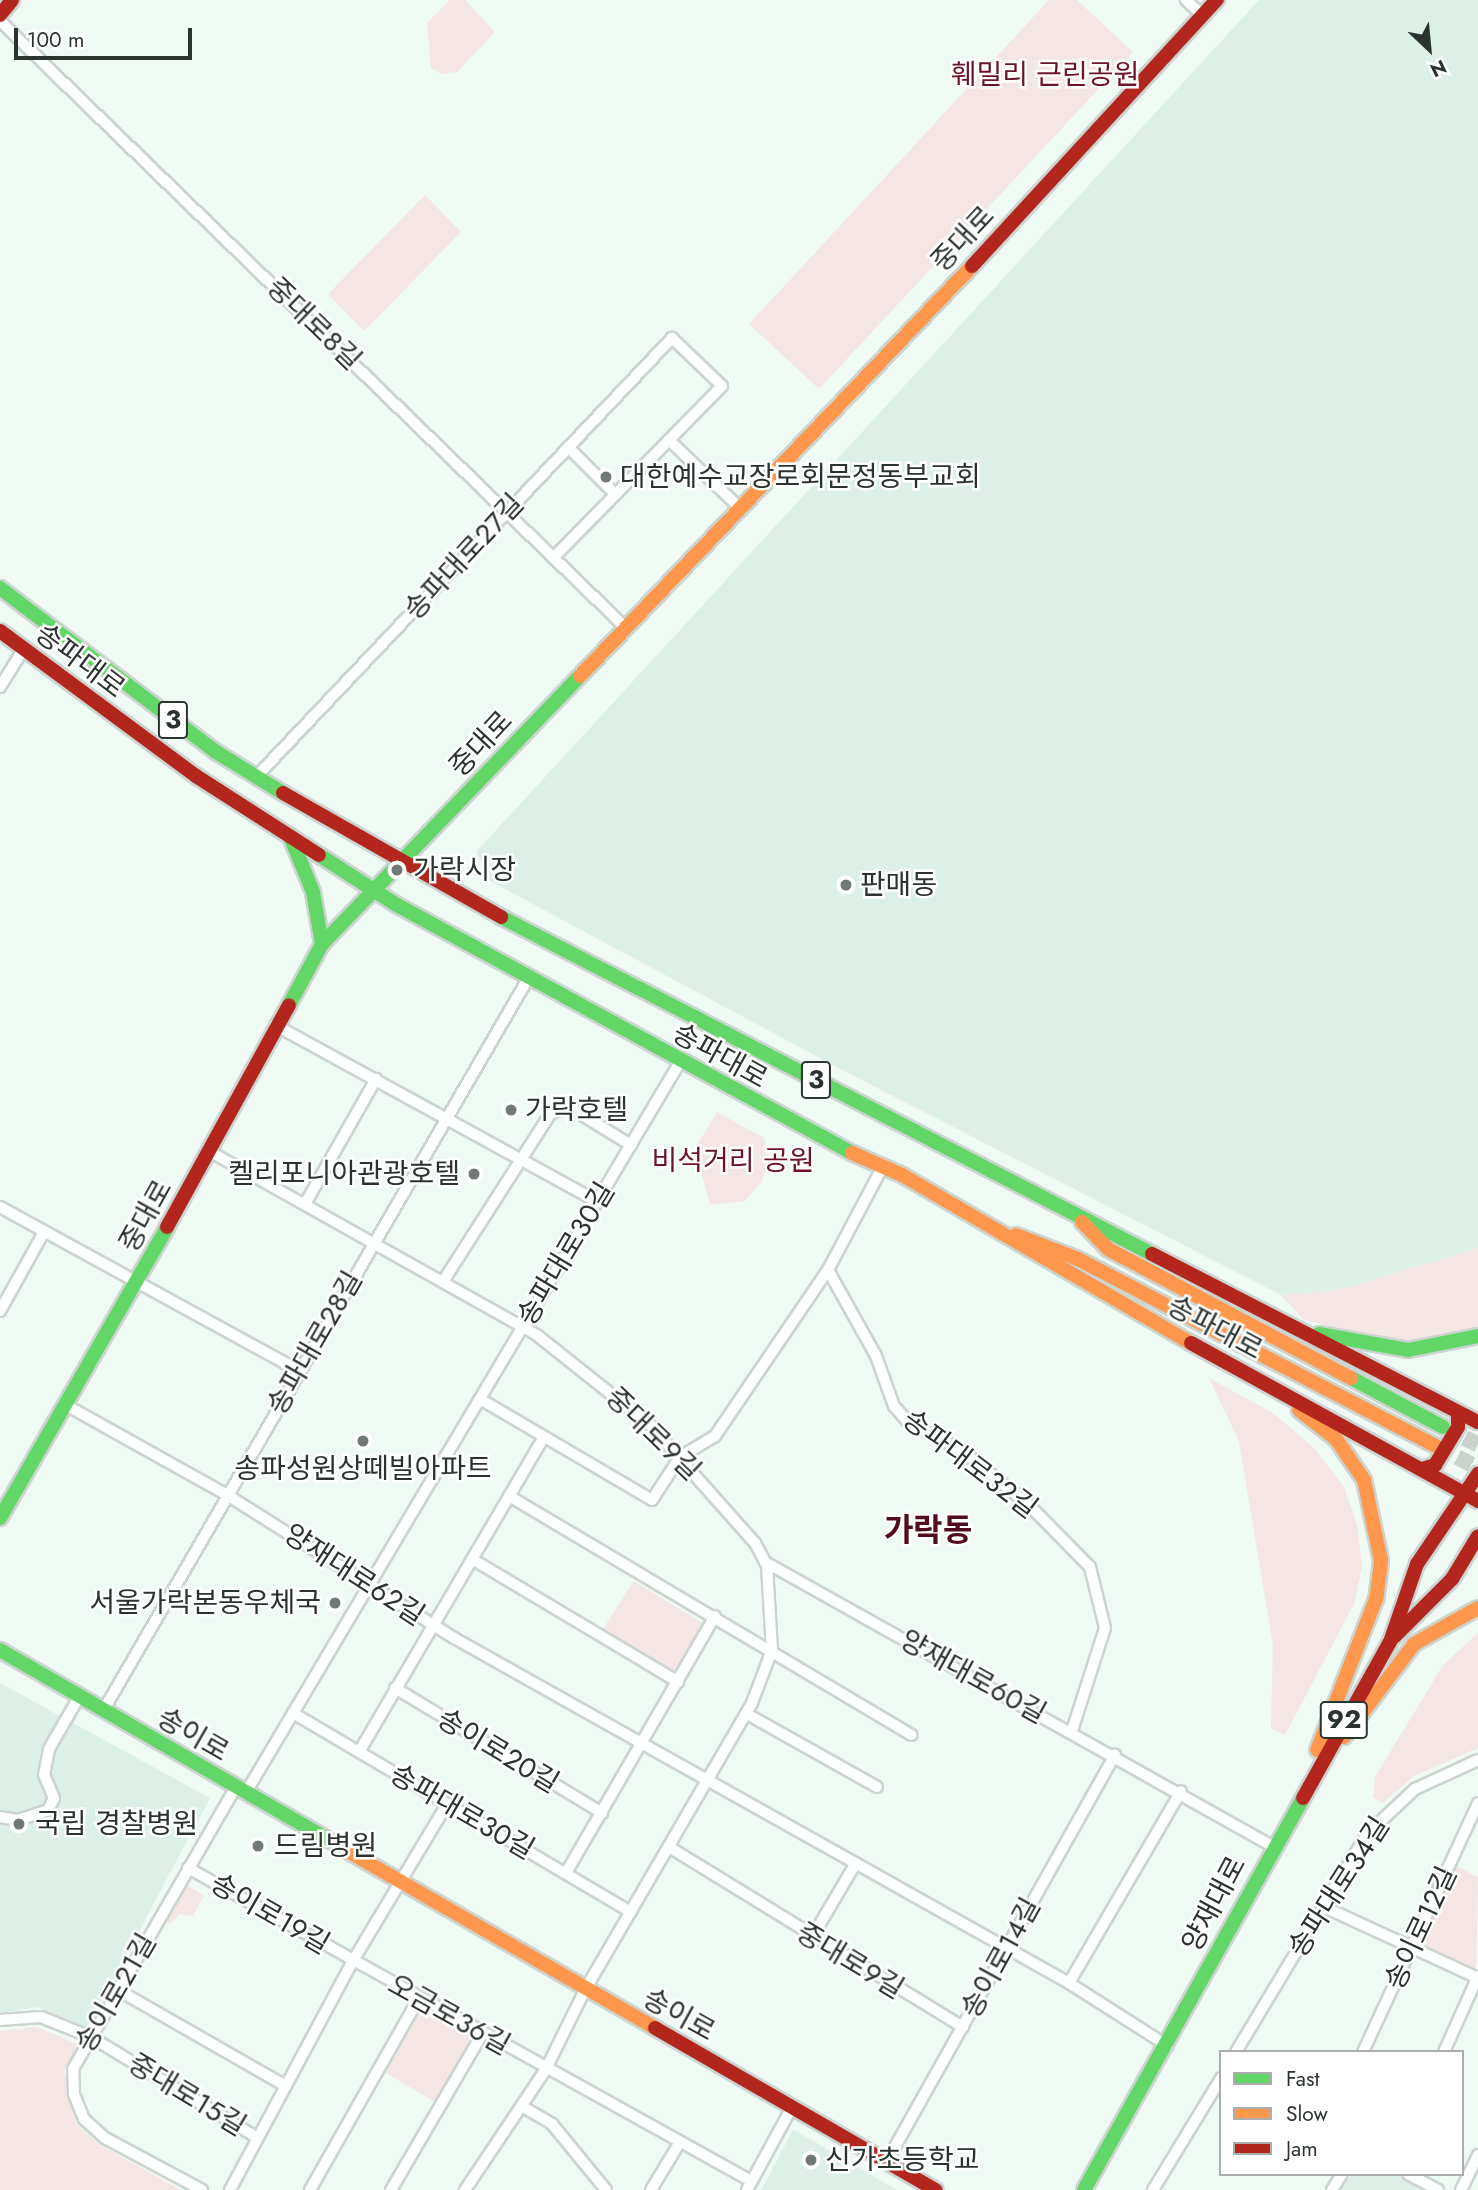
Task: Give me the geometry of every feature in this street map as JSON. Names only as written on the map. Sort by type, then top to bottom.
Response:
[{"type":"main road","points":[[0,15],[12,0]]},
{"type":"main road","name":"중대로","points":[[0,1518],[138,1281],[275,1025],[322,944],[742,510],[1217,0]]},
{"type":"main road","name":"송파대로","points":[[0,587],[106,672],[256,777],[556,948],[1478,1422]]},
{"type":"main road","name":"송파대로","points":[[0,631],[196,776],[375,890],[680,1062],[990,1225],[1059,1270],[1472,1498]]},
{"type":"main road","points":[[290,836],[313,892],[322,944]]},
{"type":"main road","name":"3","points":[[1074,1215],[1108,1250],[1443,1427]]},
{"type":"main road","name":"3","points":[[990,1225],[1078,1259],[1436,1446]]},
{"type":"main road","points":[[1290,1326],[1408,1350],[1478,1336]]},
{"type":"main road","points":[[1264,1382],[1336,1438],[1364,1480],[1381,1561],[1376,1599],[1299,1798]]},
{"type":"main road","points":[[1422,1469],[1435,1465],[1458,1427],[1458,1413]]},
{"type":"main road","name":"양재대로","points":[[1084,2190],[1168,2046],[1272,1846],[1390,1642],[1418,1564],[1472,1498],[1478,1474]]},
{"type":"main road","name":"양재대로","points":[[1390,1642],[1452,1579],[1478,1536]]},
{"type":"main road","points":[[1299,1798],[1414,1644],[1478,1608]]},
{"type":"main road","name":"송이로","points":[[0,1650],[398,1883],[936,2190]]},
{"type":"street","points":[[1186,0],[1203,16]]},
{"type":"street","name":"중대로8길","points":[[0,21],[93,107],[627,629]]},
{"type":"street","name":"송파대로27길","points":[[256,777],[672,338],[722,386],[669,440]]},
{"type":"street","points":[[553,558],[669,440],[742,510]]},
{"type":"street","points":[[568,447],[615,494]]},
{"type":"street","points":[[0,687],[23,650]]},
{"type":"street","name":"송파대로28길","points":[[103,1711],[528,976]]},
{"type":"street","points":[[275,1025],[597,1201]]},
{"type":"street","name":"송파대로30길","points":[[240,1791],[293,1713],[680,1062]]},
{"type":"street","points":[[305,1204],[376,1079]]},
{"type":"street","points":[[444,1280],[551,1113],[569,1107],[631,1145]]},
{"type":"street","name":"중대로9길","points":[[209,1151],[444,1280],[523,1327],[602,1384],[680,1457],[765,1562],[772,1591],[772,1650],[747,1713],[585,1990]]},
{"type":"street","points":[[480,1399],[652,1500],[680,1457],[715,1436],[828,1270],[882,1168]]},
{"type":"street","points":[[0,1207],[138,1281]]},
{"type":"street","points":[[2,1303],[44,1232]]},
{"type":"street","name":"송파대로32길","points":[[828,1270],[876,1356],[894,1406],[907,1421],[961,1450],[1029,1505],[1090,1567],[1105,1628],[1072,1731]]},
{"type":"street","name":"중대로","points":[[138,1281],[299,1371]]},
{"type":"street","name":"양재대로62길","points":[[66,1405],[227,1495],[367,1588],[432,1626],[709,1778],[1069,1983],[1168,2046]]},
{"type":"street","points":[[359,1752],[544,1437]]},
{"type":"street","points":[[509,1496],[715,1616],[911,1735]]},
{"type":"street","points":[[471,1559],[678,1682]]},
{"type":"street","name":"양재대로60길","points":[[765,1562],[1181,1791],[1272,1846]]},
{"type":"street","points":[[566,1873],[715,1616]]},
{"type":"street","name":"송이로20길","points":[[395,1688],[602,1813]]},
{"type":"street","points":[[0,1818],[18,1820],[48,1810],[54,1798],[44,1775],[49,1749],[79,1697]]},
{"type":"street","name":"송파대로30길","points":[[293,1713],[631,1912]]},
{"type":"street","points":[[747,1713],[877,1787]]},
{"type":"street","name":"송이로14길","points":[[887,2161],[1115,1755]]},
{"type":"street","name":"송파대로34길","points":[[1237,2050],[1322,1906],[1385,1813],[1415,1789],[1478,1760]]},
{"type":"street","name":"송이로21길","points":[[202,2190],[105,2138],[85,2119],[74,2094],[73,2069],[188,1868],[240,1791]]},
{"type":"street","points":[[1069,1983],[1181,1791]]},
{"type":"street","points":[[398,1883],[447,1804]]},
{"type":"street","name":"송이로12길","points":[[1364,2050],[1477,1809]]},
{"type":"street","name":"중대로9길","points":[[669,1847],[811,1939],[962,2027]]},
{"type":"street","points":[[811,1939],[856,1863]]},
{"type":"street","name":"송이로19길","points":[[188,1868],[353,1961]]},
{"type":"street","name":"송이로19길","points":[[230,2190],[284,2085],[398,1883]]},
{"type":"street","points":[[1322,1906],[1478,1978],[1445,2050]]},
{"type":"street","name":"오금로36길","points":[[353,1961],[680,2142],[749,2186]]},
{"type":"street","points":[[118,1990],[284,2085]]},
{"type":"street","points":[[465,2190],[546,2069],[585,1990]]},
{"type":"street","points":[[310,2190],[419,1998]]},
{"type":"street","name":"중대로15길","points":[[0,2020],[41,2017],[91,2038],[256,2137]]},
{"type":"street","points":[[391,2190],[482,2034]]},
{"type":"street","points":[[1153,2190],[1219,2081]]},
{"type":"street","points":[[523,2107],[552,2124],[598,2188]]},
{"type":"street","points":[[749,2186],[792,2107]]},
{"type":"street","points":[[651,2190],[680,2142]]},
{"type":"street","points":[[1461,2190],[1478,2155]]},
{"type":"street","points":[[1412,2176],[1438,2190]]},
{"type":"shaded area","points":[[1259,0],[1478,0],[1478,1248],[1338,1290],[1281,1295],[844,1071],[490,881],[476,852]]},
{"type":"shaded area","name":"국립 경찰병원","points":[[0,1683],[210,1798],[87,2029],[38,2007],[0,2013]]},
{"type":"shaded area","name":"신가초등학교","points":[[794,2130],[897,2190],[761,2190]]},
{"type":"shaded area","points":[[1351,2176],[1401,2176],[1428,2190],[1341,2190]]},
{"type":"green space","points":[[450,0],[465,0],[495,32],[457,72],[441,74],[431,68],[427,23]]},
{"type":"green space","name":"훼밀리 근린공원","points":[[1049,0],[1077,0],[1133,52],[819,389],[749,324]]},
{"type":"green space","points":[[425,195],[461,232],[364,331],[328,294]]},
{"type":"green space","name":"비석거리 공원","points":[[717,1112],[764,1138],[770,1161],[761,1183],[744,1201],[710,1205],[695,1149]]},
{"type":"green space","points":[[1478,1248],[1478,1329],[1410,1345],[1304,1320],[1281,1295],[1338,1290]]},
{"type":"green space","points":[[1209,1378],[1273,1413],[1315,1449],[1344,1487],[1357,1524],[1362,1566],[1355,1602],[1285,1735],[1271,1728],[1273,1645],[1239,1441]]},
{"type":"green space","points":[[634,1581],[707,1626],[678,1677],[601,1632]]},
{"type":"green space","points":[[1478,1633],[1478,1748],[1414,1776],[1383,1803],[1373,1798],[1375,1777],[1443,1665]]},
{"type":"green space","points":[[1454,1865],[1478,1877],[1476,1973],[1418,1946]]},
{"type":"green space","points":[[187,1885],[204,1896],[193,1916],[180,1914],[170,1924],[164,1920]]},
{"type":"green space","points":[[421,2005],[475,2036],[438,2104],[383,2071]]},
{"type":"green space","points":[[37,2027],[79,2045],[64,2071],[77,2125],[102,2146],[181,2190],[0,2190],[0,2031]]},
{"type":"tunnel","points":[[1443,1427],[1478,1445]]},
{"type":"tunnel","points":[[1436,1446],[1478,1468]]},
{"type":"traffic: fast","points":[[0,588],[216,752],[283,793]]},
{"type":"traffic: fast","points":[[289,1005],[322,944],[580,676]]},
{"type":"traffic: fast","points":[[290,836],[313,892],[322,944]]},
{"type":"traffic: fast","points":[[319,855],[397,905],[852,1153]]},
{"type":"traffic: fast","points":[[501,917],[1152,1254]]},
{"type":"traffic: fast","points":[[0,1518],[167,1227]]},
{"type":"traffic: fast","points":[[1319,1334],[1408,1350],[1478,1336]]},
{"type":"traffic: fast","points":[[1351,1378],[1443,1427]]},
{"type":"traffic: fast","points":[[0,1650],[351,1853]]},
{"type":"traffic: fast","points":[[1084,2190],[1303,1798]]},
{"type":"traffic: slow","points":[[580,676],[972,266]]},
{"type":"traffic: slow","points":[[852,1153],[902,1175],[1191,1343]]},
{"type":"traffic: slow","points":[[1082,1222],[1108,1249],[1351,1378]]},
{"type":"traffic: slow","points":[[1016,1235],[1078,1259],[1436,1446]]},
{"type":"traffic: slow","points":[[1299,1410],[1336,1439],[1364,1480],[1381,1561],[1376,1599],[1317,1750]]},
{"type":"traffic: slow","points":[[1344,1737],[1414,1644],[1478,1608]]},
{"type":"traffic: slow","points":[[351,1853],[655,2028]]},
{"type":"traffic: jam","points":[[0,15],[12,0]]},
{"type":"traffic: jam","points":[[972,266],[1217,0]]},
{"type":"traffic: jam","points":[[0,631],[196,776],[319,855]]},
{"type":"traffic: jam","points":[[283,793],[501,917]]},
{"type":"traffic: jam","points":[[167,1227],[289,1005]]},
{"type":"traffic: jam","points":[[1152,1254],[1478,1422]]},
{"type":"traffic: jam","points":[[1191,1343],[1478,1501]]},
{"type":"traffic: jam","points":[[1422,1469],[1435,1465],[1458,1427],[1458,1413]]},
{"type":"traffic: jam","points":[[1303,1798],[1390,1642],[1417,1564],[1478,1474]]},
{"type":"traffic: jam","points":[[1394,1637],[1452,1579],[1478,1536]]},
{"type":"traffic: jam","points":[[655,2028],[936,2190]]},
{"type":"place","name":"대한예수교장로회문정동부교회","points":[[606,477]]},
{"type":"place","name":"가락시장","points":[[397,870]]},
{"type":"place","name":"판매동","points":[[846,885]]},
{"type":"place","name":"가락호텔","points":[[511,1110]]},
{"type":"place","name":"켈리포니아관광호텔","points":[[474,1174]]},
{"type":"place","name":"송파성원상떼빌아파트","points":[[363,1441]]},
{"type":"place","name":"서울가락본동우체국","points":[[335,1603]]},
{"type":"place","name":"국립 경찰병원","points":[[19,1824]]},
{"type":"place","name":"드림병원","points":[[258,1846]]},
{"type":"place","name":"신가초등학교","points":[[811,2160]]},
{"type":"district","name":"가락동","points":[[928,1530]]}]
